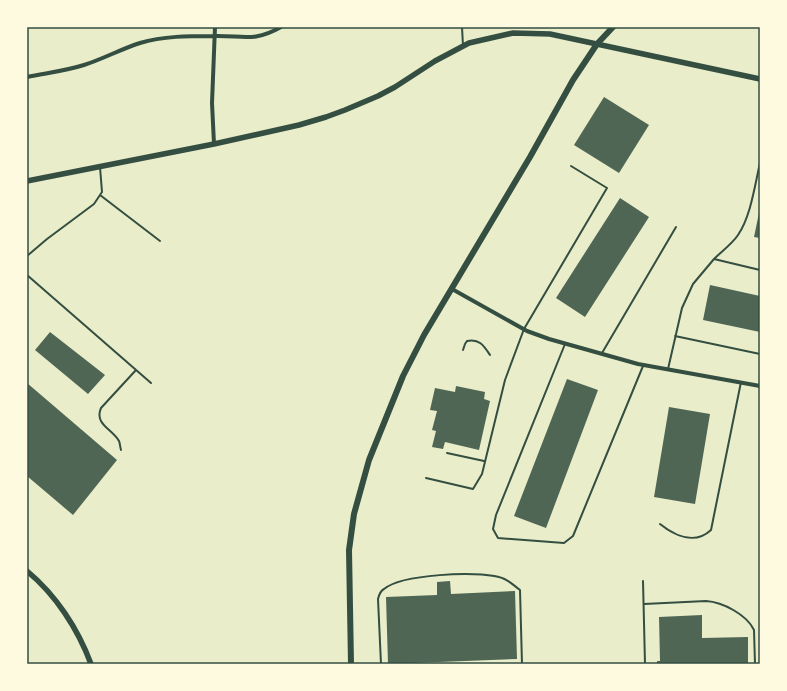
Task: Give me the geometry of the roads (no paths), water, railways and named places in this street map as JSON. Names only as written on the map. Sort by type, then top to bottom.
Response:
[{"type":"main road","points":[[351,664],[349,550],[351,532],[357,499],[369,460],[403,376],[424,336],[530,157],[573,80],[597,44],[613,27]]},
{"type":"street","points":[[214,27],[212,103],[214,144]]},
{"type":"street","points":[[27,77],[84,65],[142,43],[175,37],[214,35],[258,37],[281,27]]},
{"type":"street","points":[[27,181],[214,144],[299,125],[345,110],[395,87],[435,61],[463,46],[513,33],[550,34],[760,79]]},
{"type":"street","points":[[452,289],[524,329],[565,344],[644,365],[760,386]]},
{"type":"street","points":[[27,571],[43,586],[68,618],[78,635],[91,664]]},
{"type":"lane","points":[[462,27],[463,46]]},
{"type":"lane","points":[[668,369],[682,308],[687,296],[693,284],[714,259],[728,247],[742,228],[748,212],[760,163]]},
{"type":"lane","points":[[27,256],[94,204],[102,192],[100,166]]},
{"type":"lane","points":[[426,478],[473,489],[482,474],[505,380],[524,329],[607,188],[571,166]]},
{"type":"lane","points":[[100,195],[160,241]]},
{"type":"lane","points":[[601,354],[676,227]]},
{"type":"lane","points":[[714,259],[760,270]]},
{"type":"lane","points":[[27,274],[151,383]]},
{"type":"lane","points":[[675,336],[760,354]]},
{"type":"lane","points":[[463,350],[467,342],[476,341],[483,344],[490,355]]},
{"type":"lane","points":[[565,344],[496,515],[493,528],[498,538],[564,544],[573,536],[644,365]]},
{"type":"lane","points":[[121,450],[119,442],[98,418],[101,408],[136,370]]},
{"type":"lane","points":[[660,524],[679,537],[702,536],[710,530],[741,382]]},
{"type":"lane","points":[[447,453],[484,461]]},
{"type":"lane","points":[[381,664],[378,599],[379,594],[383,589],[391,584],[426,576],[470,573],[500,577],[509,581],[520,590],[522,664]]},
{"type":"lane","points":[[643,581],[645,664]]},
{"type":"lane","points":[[644,604],[706,601],[722,604],[737,613],[752,626],[754,630],[755,664]]}]
